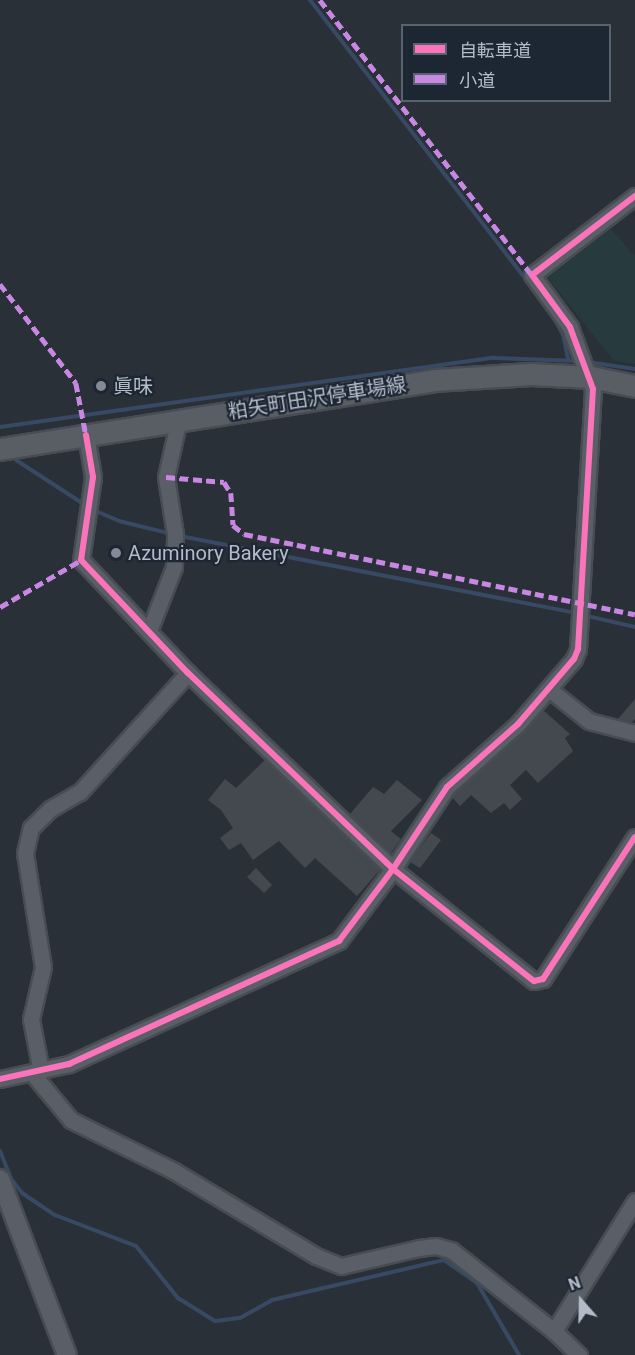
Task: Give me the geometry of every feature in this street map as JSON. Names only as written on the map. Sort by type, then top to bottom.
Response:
[{"type":"main road","name":"粕矢町田沢停車場線","points":[[0,449],[434,380],[531,374],[591,377],[635,386]]},
{"type":"street","points":[[0,1079],[69,1064],[339,941],[393,869],[447,787],[518,724],[549,689],[578,649],[594,419],[591,377],[570,327],[532,275],[635,196]]},
{"type":"street","points":[[149,631],[174,567],[174,525],[167,465],[179,419]]},
{"type":"street","points":[[86,435],[92,466],[81,560],[188,673],[393,869],[538,982],[635,837]]},
{"type":"street","points":[[188,673],[80,792],[50,809],[31,828],[25,853],[43,967],[31,1019],[37,1072],[71,1120],[194,1181],[316,1256],[341,1266],[419,1248],[444,1248],[554,1331],[579,1355]]},
{"type":"street","points":[[549,689],[589,721],[635,733]]},
{"type":"street","points":[[0,1179],[67,1355]]},
{"type":"street","points":[[554,1331],[635,1201]]},
{"type":"green space","points":[[611,229],[635,256],[635,364],[614,361],[547,277]]},
{"type":"building","points":[[635,699],[635,719],[632,722],[618,719]]},
{"type":"building","points":[[543,710],[570,734],[565,738],[573,751],[538,783],[526,770],[510,785],[522,799],[510,810],[504,803],[491,813],[471,795],[460,806],[452,797],[454,793]]},
{"type":"building","points":[[265,760],[380,870],[357,896],[315,858],[305,868],[279,841],[253,860],[241,843],[229,850],[220,838],[233,828],[221,810],[208,800],[225,779],[236,788]]},
{"type":"building","points":[[397,780],[422,800],[391,831],[401,839],[391,853],[350,814],[373,787],[384,794]]},
{"type":"building","points":[[431,833],[441,840],[420,868],[410,862]]},
{"type":"building","points":[[256,868],[272,885],[264,893],[247,877]]},
{"type":"waterway","points":[[310,0],[528,282]]},
{"type":"waterway","points":[[554,318],[563,335],[568,359]]},
{"type":"waterway","points":[[0,427],[494,358],[578,361]]},
{"type":"waterway","points":[[588,362],[635,369]]},
{"type":"waterway","points":[[16,460],[85,505]]},
{"type":"waterway","points":[[91,509],[119,521],[172,534]]},
{"type":"waterway","points":[[180,536],[576,613]]},
{"type":"waterway","points":[[583,615],[635,627]]},
{"type":"waterway","points":[[0,1151],[12,1180],[22,1193],[55,1215],[136,1246],[178,1298],[215,1321],[240,1318],[272,1300],[444,1260],[477,1283],[519,1355]]},
{"type":"marked path","points":[[320,0],[532,275]]},
{"type":"marked path","points":[[0,284],[76,383],[86,435]]},
{"type":"marked path","points":[[166,477],[224,482],[231,493],[233,525],[244,534],[635,614]]},
{"type":"marked path","points":[[0,607],[81,560]]},
{"type":"cycle path","points":[[0,1079],[69,1064],[339,941],[393,869],[447,787],[518,724],[574,659],[578,649],[593,389],[570,327],[532,275],[635,196]]},
{"type":"cycle path","points":[[86,435],[93,477],[81,560],[188,673],[393,869],[534,981],[543,979],[635,837]]},
{"type":"place","name":"眞味","points":[[101,386]]},
{"type":"place","name":"Azuminory Bakery","points":[[116,553]]}]
